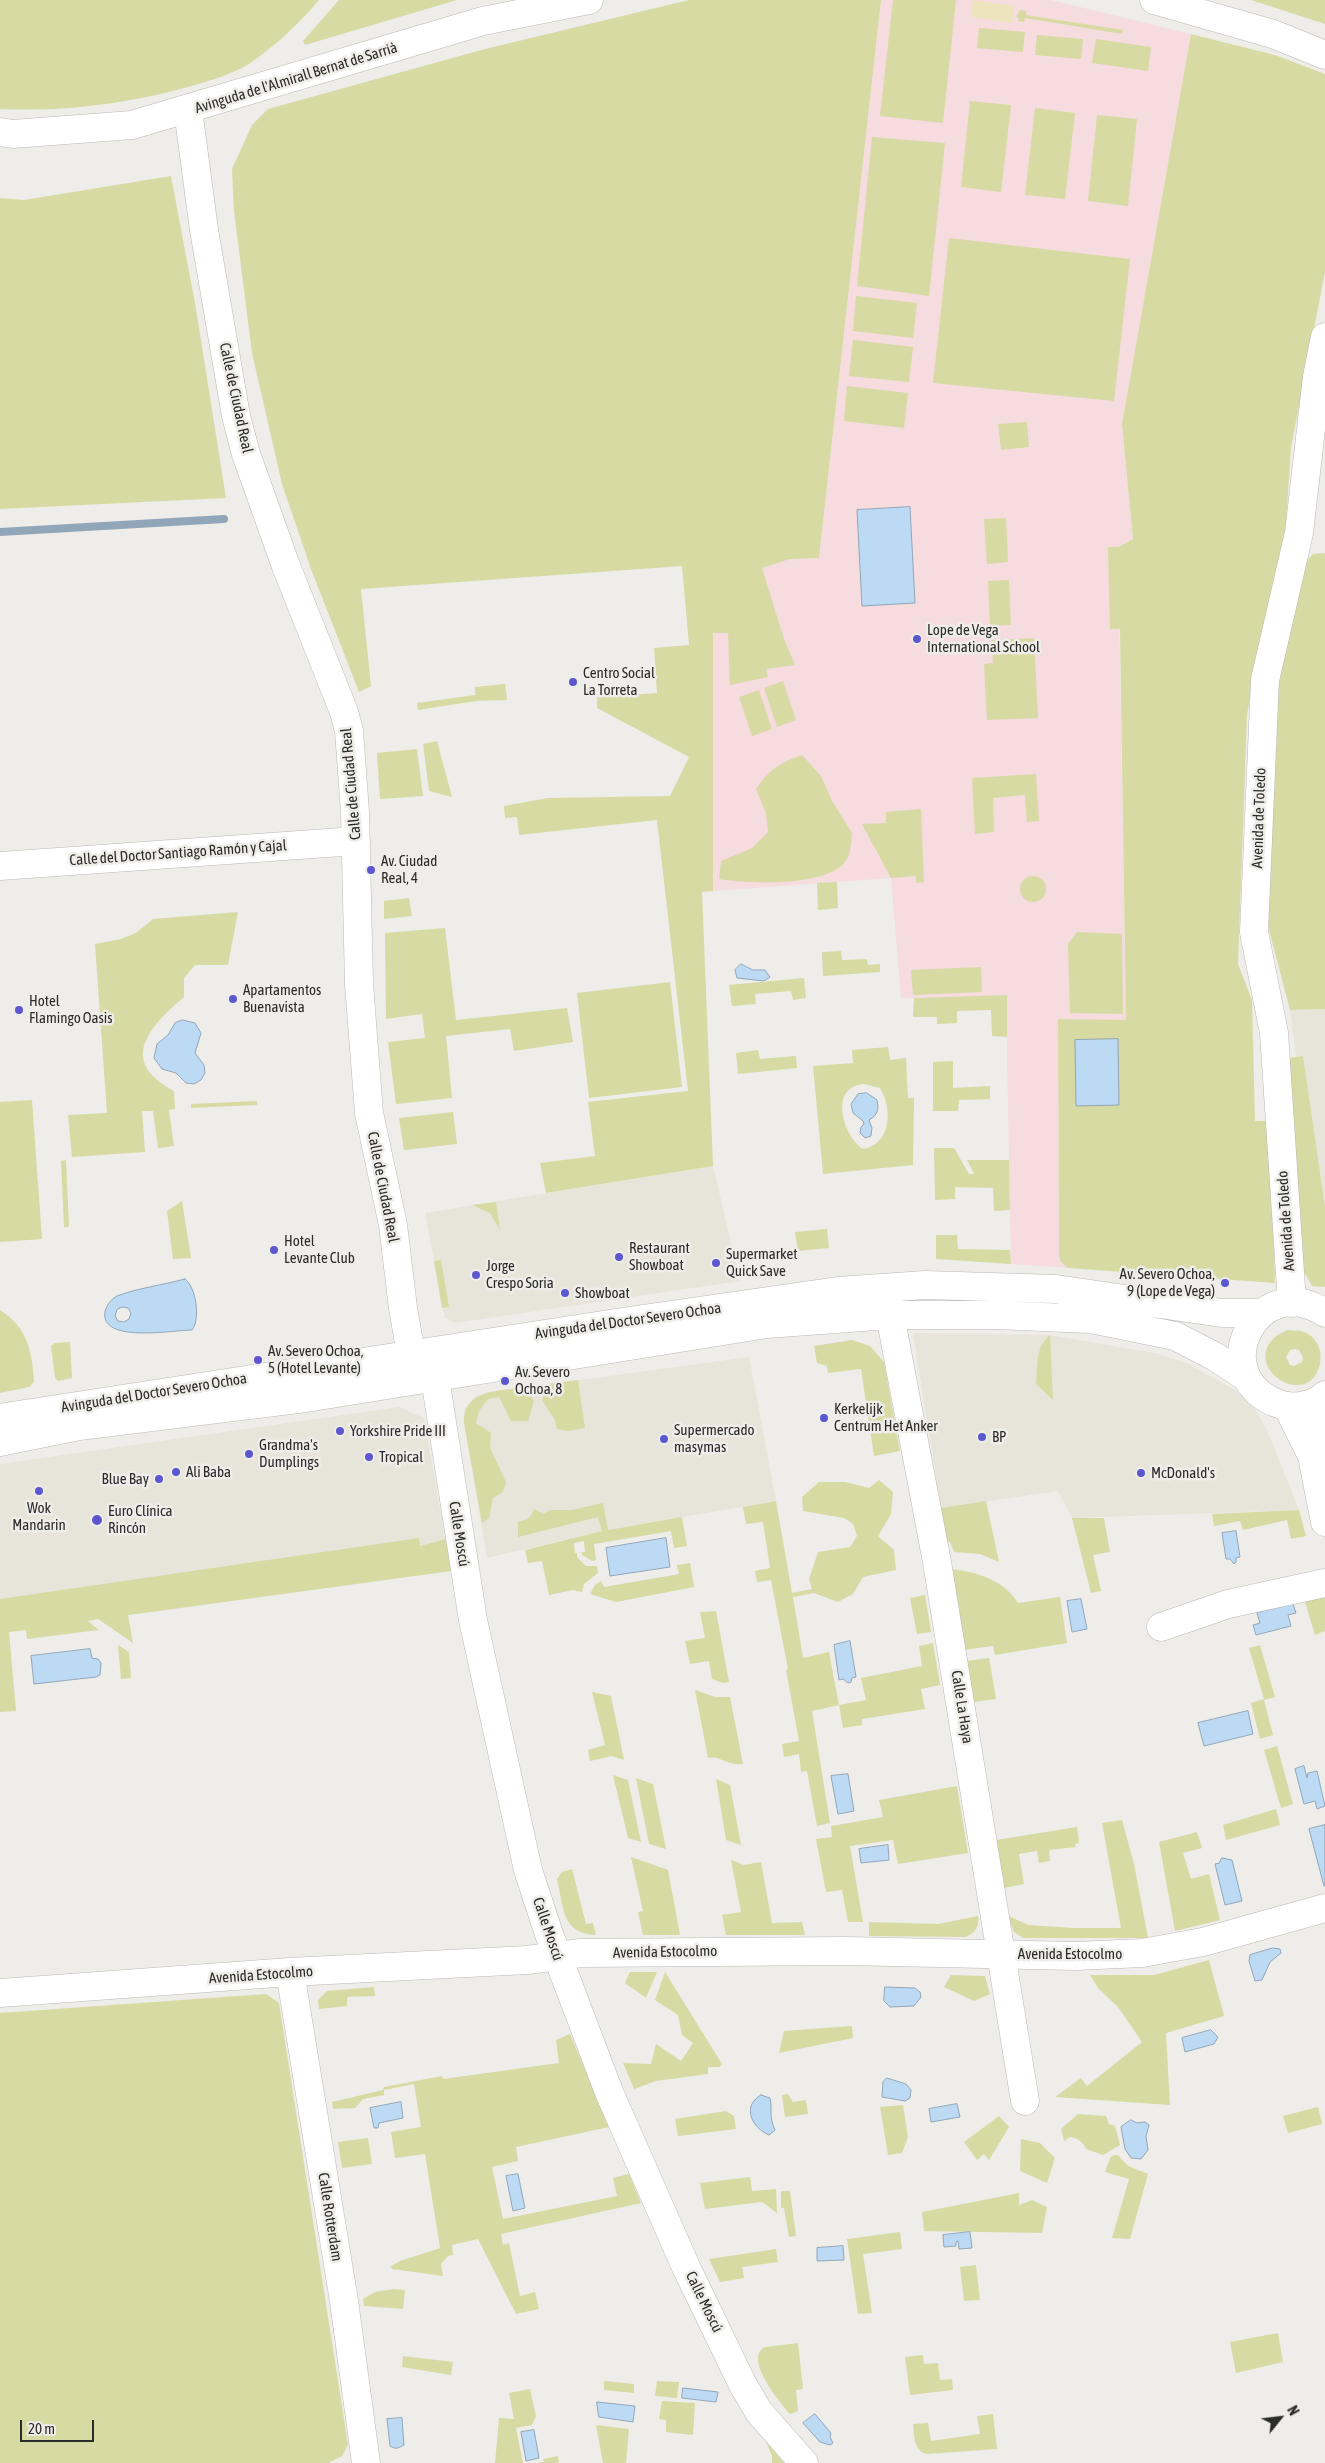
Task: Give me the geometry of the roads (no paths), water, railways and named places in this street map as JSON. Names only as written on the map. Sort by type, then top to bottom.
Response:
[{"type":"street","name":"Avinguda de l'Almirall Bernat de Sarrià","points":[[0,132],[13,134],[132,125],[188,110],[483,21],[589,0]]},
{"type":"street","points":[[1154,0],[1273,34],[1325,56]]},
{"type":"street","name":"Calle de Ciudad Real","points":[[188,110],[204,230],[236,416],[246,454],[283,558],[344,712],[351,754],[356,841],[359,984],[369,1113],[393,1225],[403,1308],[411,1354]]},
{"type":"street","name":"Avenida de Toledo","points":[[1292,1303],[1274,1033],[1254,932],[1265,680],[1299,533],[1318,377],[1325,337]]},
{"type":"street","name":"Calle del Doctor Santiago Ramón y Cajal","points":[[0,866],[356,841]]},
{"type":"street","name":"Avinguda del Doctor Severo Ochoa","points":[[0,1418],[411,1354],[838,1291],[926,1285],[1056,1289],[1222,1314],[1260,1314]]},
{"type":"street","name":"Calle La Haya","points":[[887,1288],[890,1315],[936,1553],[1025,2101]]},
{"type":"street","points":[[1246,1377],[1241,1360],[1242,1343],[1249,1327],[1260,1314],[1275,1305],[1292,1303],[1309,1305],[1325,1313]]},
{"type":"street","name":"Avinguda del Doctor Severo Ochoa","points":[[0,1442],[79,1426],[200,1413],[397,1384],[767,1324],[890,1315],[995,1315],[1091,1318],[1175,1336],[1214,1356],[1246,1377],[1256,1391],[1270,1401],[1287,1406]]},
{"type":"street","points":[[397,1384],[411,1354],[435,1378]]},
{"type":"street","name":"Calle Moscú","points":[[435,1378],[473,1620],[528,1870],[556,1955],[608,2092],[686,2267],[742,2383],[759,2412],[780,2439],[804,2463]]},
{"type":"street","points":[[1324,1396],[1304,1406],[1287,1406],[1312,1456],[1325,1522]]},
{"type":"street","points":[[1312,1456],[1324,1396]]},
{"type":"street","points":[[1161,1627],[1228,1604],[1325,1583]]},
{"type":"street","name":"Avenida Estocolmo","points":[[0,1993],[290,1972],[527,1960],[556,1955],[846,1951],[1076,1956],[1142,1953],[1203,1942],[1325,1908]]},
{"type":"street","name":"Calle Rotterdam","points":[[290,1972],[344,2301],[366,2463]]},
{"type":"water","points":[[910,507],[915,603],[862,606],[857,510]]},
{"type":"water","points":[[741,964],[753,970],[765,970],[770,977],[764,981],[737,978],[735,970]]},
{"type":"water","points":[[183,1020],[195,1023],[201,1033],[195,1053],[204,1065],[205,1073],[201,1080],[194,1084],[186,1083],[176,1073],[162,1069],[154,1058],[157,1044],[168,1035],[175,1023]]},
{"type":"water","points":[[1118,1039],[1119,1105],[1076,1106],[1075,1040]]},
{"type":"water","points":[[867,1093],[877,1100],[878,1106],[876,1114],[869,1120],[872,1128],[871,1136],[865,1138],[860,1133],[861,1127],[864,1124],[863,1121],[853,1113],[851,1104],[858,1094]]},
{"type":"water","points":[[185,1279],[192,1289],[196,1303],[196,1319],[192,1330],[155,1333],[125,1332],[113,1328],[106,1321],[105,1311],[108,1304],[117,1296]],"holes":[[[122,1307],[128,1308],[131,1313],[129,1319],[124,1322],[118,1321],[115,1316],[117,1310]]]},
{"type":"water","points":[[1236,1531],[1240,1557],[1236,1558],[1234,1564],[1230,1559],[1226,1559],[1222,1533]]},
{"type":"water","points":[[666,1538],[670,1567],[610,1576],[606,1548]]},
{"type":"water","points":[[1081,1599],[1087,1629],[1072,1632],[1067,1601]]},
{"type":"water","points":[[1293,1604],[1296,1613],[1288,1615],[1291,1626],[1256,1635],[1253,1625],[1260,1623],[1257,1613]]},
{"type":"water","points":[[850,1641],[856,1677],[852,1678],[851,1682],[848,1683],[843,1679],[839,1680],[834,1645]]},
{"type":"water","points":[[90,1649],[92,1658],[98,1659],[101,1663],[100,1675],[34,1684],[31,1656]]},
{"type":"water","points":[[1248,1711],[1253,1734],[1204,1746],[1198,1723]]},
{"type":"water","points":[[1304,1766],[1307,1778],[1308,1773],[1317,1771],[1325,1806],[1317,1809],[1315,1801],[1304,1804],[1295,1769]]},
{"type":"water","points":[[848,1774],[854,1811],[838,1814],[831,1776]]},
{"type":"water","points":[[1325,1825],[1325,1886],[1324,1886],[1309,1829]]},
{"type":"water","points":[[888,1845],[889,1860],[861,1863],[859,1849]]},
{"type":"water","points":[[1222,1858],[1232,1860],[1242,1901],[1225,1905],[1215,1864],[1219,1863]]},
{"type":"water","points":[[1273,1948],[1280,1949],[1281,1953],[1270,1962],[1262,1980],[1255,1981],[1249,1961],[1250,1955]]},
{"type":"water","points":[[885,1987],[915,1988],[920,1992],[921,1997],[914,2006],[890,2007],[884,2001]]},
{"type":"water","points":[[1211,2030],[1218,2037],[1214,2044],[1185,2052],[1182,2038]]},
{"type":"water","points":[[887,2078],[906,2084],[911,2090],[910,2098],[905,2101],[882,2097],[883,2082]]},
{"type":"water","points":[[761,2095],[770,2098],[771,2103],[772,2120],[775,2130],[769,2135],[763,2132],[754,2122],[750,2111],[751,2105]]},
{"type":"water","points":[[401,2102],[403,2118],[379,2123],[378,2128],[374,2128],[370,2108]]},
{"type":"water","points":[[957,2104],[960,2117],[931,2122],[929,2109]]},
{"type":"water","points":[[1131,2120],[1137,2123],[1145,2122],[1149,2125],[1146,2136],[1148,2150],[1141,2159],[1131,2158],[1125,2149],[1121,2127]]},
{"type":"water","points":[[518,2174],[525,2208],[513,2211],[506,2176]]},
{"type":"water","points":[[970,2232],[972,2248],[959,2249],[958,2241],[956,2246],[944,2247],[943,2235]]},
{"type":"water","points":[[843,2246],[844,2260],[817,2261],[817,2248]]},
{"type":"water","points":[[683,2388],[718,2392],[716,2402],[682,2398]]},
{"type":"water","points":[[597,2402],[635,2406],[633,2422],[599,2417]]},
{"type":"water","points":[[815,2414],[831,2433],[830,2437],[833,2443],[830,2445],[820,2442],[803,2423]]},
{"type":"water","points":[[402,2418],[404,2445],[394,2448],[390,2446],[387,2419]]},
{"type":"water","points":[[534,2430],[539,2458],[526,2461],[521,2432]]},
{"type":"waterway","points":[[0,532],[224,519]]},
{"type":"place","name":"Lope de Vega International School","points":[[917,639]]},
{"type":"place","name":"Centro Social La Torreta","points":[[573,682]]},
{"type":"place","name":"Av. Ciudad Real, 4","points":[[371,870]]},
{"type":"place","name":"Apartamentos Buenavista","points":[[233,999]]},
{"type":"place","name":"Hotel Flamingo Oasis","points":[[19,1010]]},
{"type":"place","name":"Hotel Levante Club","points":[[274,1250]]},
{"type":"place","name":"Restaurant Showboat","points":[[619,1257]]},
{"type":"place","name":"Supermarket Quick Save","points":[[716,1263]]},
{"type":"place","name":"Jorge Crespo Soria","points":[[476,1275]]},
{"type":"place","name":"Av. Severo Ochoa, 9 (Lope de Vega)","points":[[1225,1283]]},
{"type":"place","name":"Showboat","points":[[565,1293]]},
{"type":"place","name":"Av. Severo Ochoa, 5 (Hotel Levante)","points":[[258,1360]]},
{"type":"place","name":"Av. Severo Ochoa, 8","points":[[505,1381]]},
{"type":"place","name":"Kerkelijk Centrum Het Anker","points":[[824,1418]]},
{"type":"place","name":"Yorkshire Pride III","points":[[340,1431]]},
{"type":"place","name":"BP","points":[[982,1437]]},
{"type":"place","name":"Supermercado masymas","points":[[664,1439]]},
{"type":"place","name":"Grandma's Dumplings","points":[[249,1454]]},
{"type":"place","name":"Tropical","points":[[369,1457]]},
{"type":"place","name":"Ali Baba","points":[[176,1472]]},
{"type":"place","name":"McDonald's","points":[[1141,1473]]},
{"type":"place","name":"Blue Bay","points":[[159,1479]]},
{"type":"place","name":"Wok Mandarin","points":[[39,1491]]},
{"type":"place","name":"Euro Clínica Rincón","points":[[97,1520]]}]
